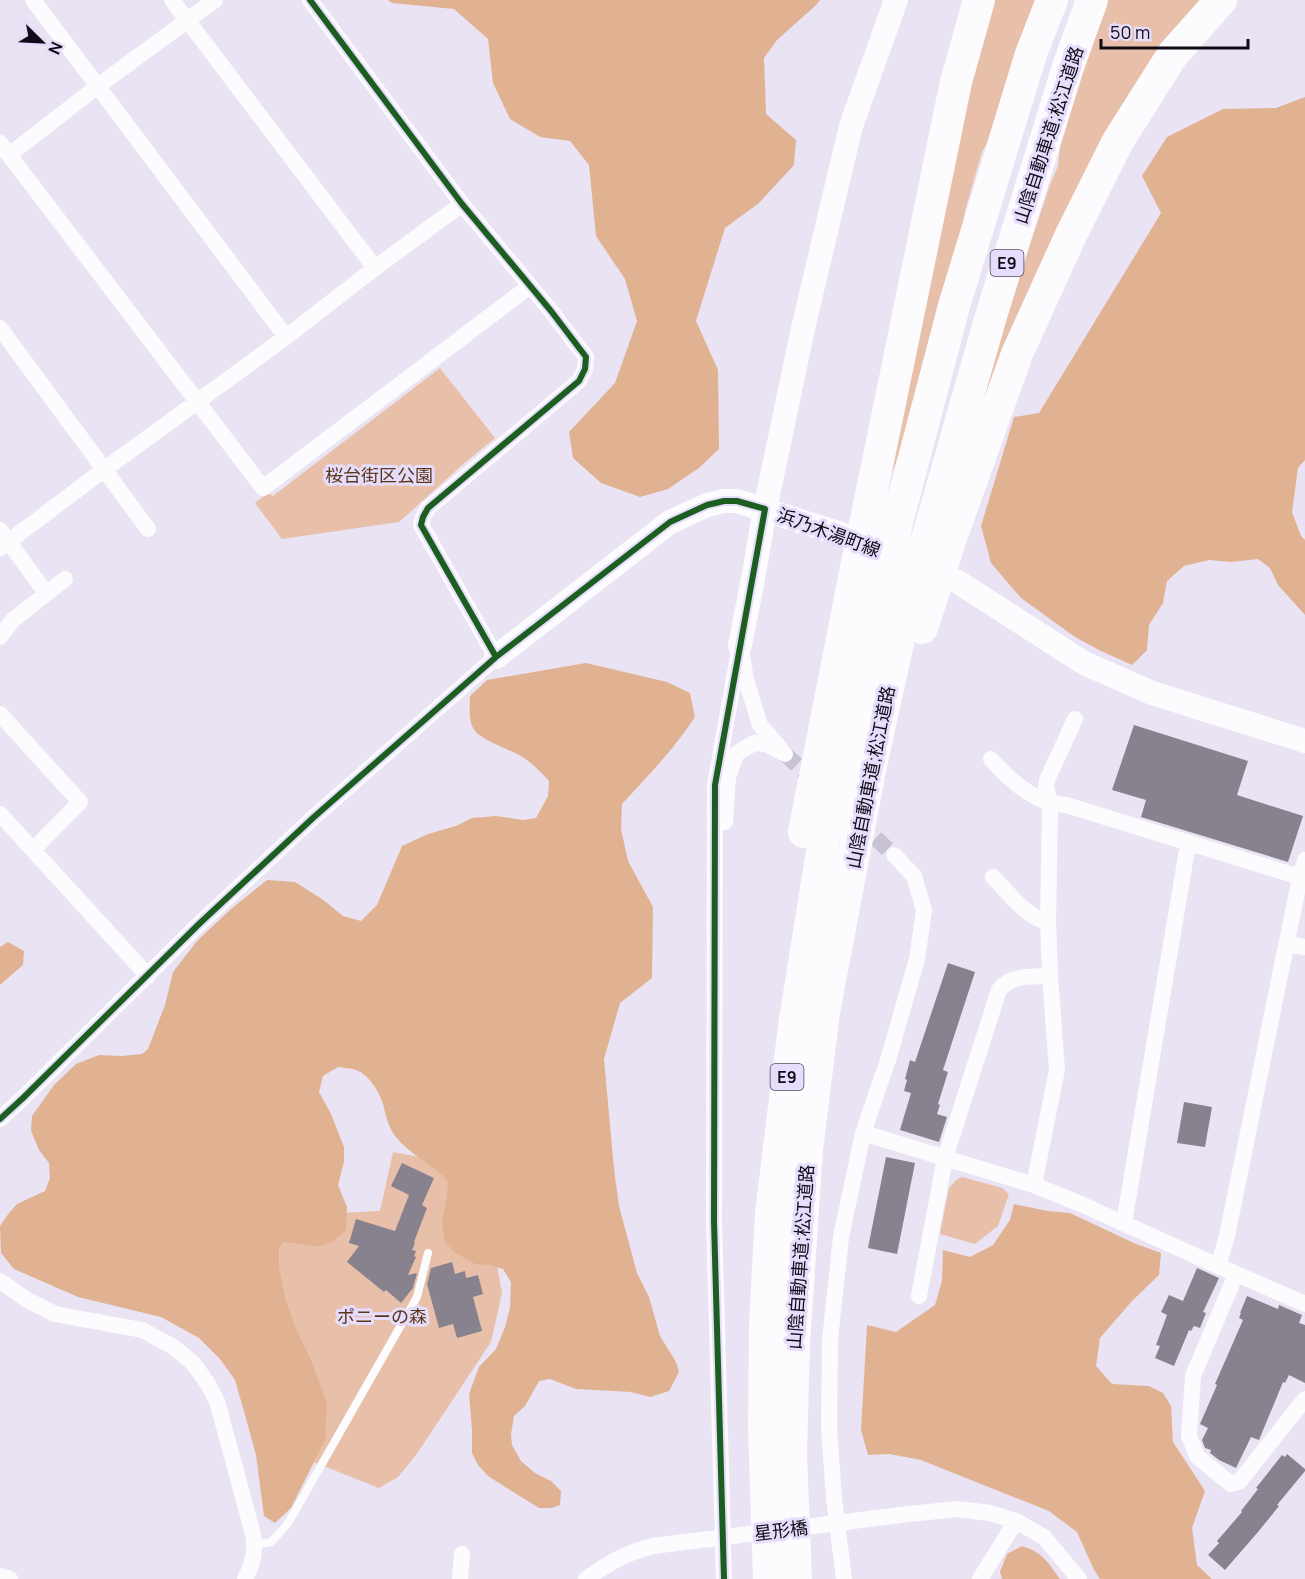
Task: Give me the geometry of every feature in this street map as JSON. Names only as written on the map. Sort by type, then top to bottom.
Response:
[{"type":"highway","points":[[894,589],[869,507],[956,82],[979,0]]},
{"type":"highway","name":"山陰自動車道;松江道路","points":[[796,1579],[791,1455],[794,1342],[807,1150],[824,1012],[870,770],[894,589],[898,519],[954,306],[1032,54],[1052,0]]},
{"type":"highway","name":"山陰自動車道;松江道路","points":[[769,1579],[764,1427],[765,1326],[776,1061],[804,836],[894,589],[940,533],[994,304],[1068,67],[1092,0]]},
{"type":"highway","points":[[940,533],[1017,354],[1118,141],[1173,54],[1221,0]]},
{"type":"highway","points":[[794,1342],[817,1579]]},
{"type":"highway","points":[[751,1579],[747,1504],[764,1427]]},
{"type":"main road","name":"浜乃木湯町線","points":[[896,0],[851,126],[804,324],[765,509],[847,536],[958,582],[1084,663],[1152,693],[1305,741]]},
{"type":"main road","points":[[496,657],[670,522],[707,505],[724,501],[737,501],[765,509],[740,645]]},
{"type":"street","points":[[33,0],[286,337]]},
{"type":"street","points":[[172,0],[375,268]]},
{"type":"street","points":[[214,0],[98,86],[5,149],[263,488],[530,286]]},
{"type":"street","points":[[0,1119],[199,924],[314,817],[496,657],[421,525],[423,517],[428,508],[579,381],[585,369],[586,357],[462,204],[310,0]]},
{"type":"street","points":[[46,594],[3,540],[286,337],[462,204]]},
{"type":"street","points":[[0,328],[148,529]]},
{"type":"street","points":[[0,637],[13,620],[65,579]]},
{"type":"street","points":[[715,882],[724,829],[728,777],[737,753],[754,743],[766,744],[785,754],[760,725],[746,680],[740,645]]},
{"type":"street","points":[[724,1579],[714,1221],[715,785],[740,645]]},
{"type":"street","points":[[0,714],[80,802],[33,850]]},
{"type":"street","points":[[1034,1185],[1057,1070],[1048,922],[1050,803],[1046,787],[1047,780],[1075,719]]},
{"type":"street","points":[[991,759],[1021,788],[1050,803],[1066,805],[1300,877]]},
{"type":"street","points":[[0,814],[148,976]]},
{"type":"street","points":[[1124,1223],[1188,844]]},
{"type":"street","points":[[844,1579],[834,1498],[829,1428],[830,1340],[842,1237],[863,1133],[888,1060],[917,959],[924,910],[914,876],[894,855]]},
{"type":"street","points":[[1218,1266],[1227,1236],[1305,860]]},
{"type":"street","points":[[993,877],[1026,910],[1038,919],[1048,922]]},
{"type":"street","points":[[1286,944],[1305,947]]},
{"type":"street","points":[[919,1296],[945,1158],[999,990],[1012,979],[1050,976]]},
{"type":"street","points":[[863,1133],[1034,1185],[1305,1304]]},
{"type":"street","points":[[1236,1274],[1193,1376],[1189,1436],[1197,1456],[1231,1484],[1239,1482],[1305,1399]]},
{"type":"street","points":[[0,1281],[27,1300],[55,1314],[142,1330],[172,1346],[193,1363],[217,1401],[255,1545],[252,1564],[245,1579]]},
{"type":"street","name":"星形橋","points":[[585,1579],[608,1572],[631,1552],[653,1546],[958,1509],[990,1513],[1016,1521],[1044,1537],[1079,1579]]},
{"type":"street","points":[[980,1579],[1016,1521]]},
{"type":"street","points":[[460,1579],[462,1554]]},
{"type":"street","points":[[0,1576],[10,1579]]},
{"type":"lane","points":[[255,1545],[271,1542],[286,1526],[294,1513],[417,1297],[428,1253]]},
{"type":"green space","points":[[989,0],[1038,0],[992,134],[982,152],[965,211],[955,267],[906,436],[885,491]]},
{"type":"green space","points":[[1104,0],[1210,0],[952,485],[1008,297],[1058,166],[1063,115]]},
{"type":"green space","name":"桜台街区公園","points":[[440,368],[495,438],[399,522],[282,539],[255,503],[268,493],[273,496]]},
{"type":"green space","name":"ポニーの森","points":[[393,1152],[461,1165],[491,1233],[502,1293],[491,1342],[416,1455],[398,1477],[379,1488],[311,1461],[259,1217],[380,1211]]},
{"type":"green space","points":[[962,1177],[1002,1188],[1009,1194],[998,1226],[975,1244],[940,1234],[949,1188]]},
{"type":"shaded area","points":[[388,0],[820,0],[777,40],[764,58],[766,114],[796,140],[794,165],[759,203],[725,228],[696,321],[718,370],[719,449],[699,468],[668,489],[640,497],[601,483],[573,458],[569,432],[615,383],[637,321],[625,279],[596,236],[589,165],[570,141],[540,137],[510,119],[493,83],[488,39],[454,9],[392,3]]},
{"type":"shaded area","points":[[1305,97],[1305,460],[1298,468],[1292,512],[1301,536],[1305,540],[1305,615],[1278,585],[1270,568],[1258,559],[1231,562],[1209,560],[1184,566],[1167,581],[1163,603],[1149,625],[1147,650],[1132,665],[1075,637],[1021,598],[991,563],[981,526],[1014,417],[1039,413],[1161,213],[1142,176],[1167,137],[1223,109],[1276,108]]},
{"type":"shaded area","points":[[586,663],[667,682],[690,693],[695,717],[670,751],[622,804],[621,829],[628,861],[653,907],[652,978],[620,1003],[604,1059],[619,1206],[637,1273],[649,1297],[660,1336],[676,1362],[679,1372],[669,1391],[650,1397],[631,1392],[576,1389],[550,1379],[539,1381],[525,1406],[514,1416],[512,1445],[521,1461],[535,1473],[551,1481],[561,1491],[560,1505],[552,1508],[539,1508],[488,1476],[478,1465],[472,1453],[469,1394],[479,1367],[496,1349],[505,1327],[510,1308],[511,1282],[503,1269],[475,1264],[454,1252],[445,1242],[442,1222],[448,1181],[395,1136],[388,1124],[380,1097],[368,1079],[356,1070],[338,1067],[323,1076],[319,1092],[331,1114],[344,1147],[344,1162],[338,1185],[347,1207],[346,1230],[330,1243],[323,1245],[309,1246],[283,1242],[279,1248],[279,1267],[285,1297],[327,1403],[325,1440],[291,1508],[275,1523],[264,1516],[256,1455],[235,1380],[220,1359],[199,1338],[161,1317],[78,1297],[14,1269],[1,1253],[0,1226],[17,1204],[45,1191],[50,1178],[49,1163],[39,1150],[31,1131],[32,1116],[54,1085],[76,1064],[99,1055],[142,1054],[148,1049],[165,1005],[173,972],[197,941],[267,880],[295,882],[343,916],[361,921],[377,905],[402,846],[472,818],[496,816],[523,820],[536,818],[548,796],[549,781],[521,756],[476,732],[470,720],[470,696],[487,680]]},
{"type":"shaded area","points":[[8,942],[24,951],[23,965],[0,985],[0,947]]},
{"type":"shaded area","points":[[1014,1204],[1070,1213],[1136,1244],[1161,1253],[1159,1275],[1132,1301],[1100,1338],[1096,1366],[1112,1384],[1149,1386],[1163,1393],[1171,1406],[1173,1442],[1205,1491],[1192,1528],[1197,1565],[1212,1579],[1100,1579],[1077,1532],[1049,1511],[921,1460],[889,1454],[868,1455],[861,1430],[867,1325],[896,1332],[935,1305],[942,1281],[943,1250],[970,1257],[993,1245],[1010,1220]]},
{"type":"shaded area","points":[[1022,1546],[1040,1555],[1060,1579],[1002,1579],[1000,1572],[1007,1554]]},
{"type":"building","points":[[1134,725],[1248,761],[1237,795],[1303,816],[1288,862],[1141,817],[1146,800],[1112,790]]},
{"type":"building","points":[[948,963],[975,972],[943,1070],[948,1072],[937,1114],[947,1117],[939,1142],[900,1130],[911,1093],[904,1091],[910,1060],[915,1062]]},
{"type":"building","points":[[1184,1102],[1212,1107],[1205,1147],[1177,1143]]},
{"type":"building","points":[[886,1157],[915,1163],[897,1254],[868,1248]]},
{"type":"building","points":[[402,1163],[434,1178],[422,1205],[427,1208],[414,1242],[412,1250],[416,1251],[414,1256],[416,1257],[408,1275],[417,1273],[413,1288],[401,1303],[347,1262],[359,1246],[349,1243],[356,1219],[395,1231],[409,1195],[391,1186]]},
{"type":"building","points":[[452,1262],[455,1274],[465,1271],[466,1278],[478,1275],[483,1294],[473,1297],[482,1331],[457,1338],[453,1324],[439,1328],[427,1284],[431,1268]]},
{"type":"building","points":[[1197,1268],[1219,1278],[1203,1312],[1206,1313],[1200,1328],[1194,1326],[1191,1331],[1189,1330],[1174,1366],[1155,1358],[1160,1346],[1156,1345],[1167,1315],[1161,1312],[1169,1295],[1183,1301]]},
{"type":"building","points":[[1247,1296],[1278,1309],[1279,1305],[1302,1315],[1299,1323],[1305,1325],[1305,1383],[1289,1375],[1285,1383],[1283,1382],[1259,1440],[1251,1437],[1236,1468],[1219,1460],[1210,1453],[1211,1450],[1205,1448],[1202,1440],[1208,1428],[1200,1424],[1243,1320],[1239,1318]]},
{"type":"building","points":[[1287,1454],[1305,1471],[1225,1570],[1208,1555],[1242,1512],[1258,1489],[1256,1488],[1282,1455],[1285,1457]]},
{"type":"tunnel","points":[[785,754],[817,784]]},
{"type":"tunnel","points":[[858,822],[894,855]]},
{"type":"cycle path","points":[[310,0],[462,204],[586,357],[585,369],[579,381],[428,508],[423,517],[421,525],[496,657]]},
{"type":"cycle path","points":[[0,1119],[199,924],[314,817],[496,657],[670,522],[707,505],[724,501],[737,501],[765,509],[715,785],[714,1221],[724,1579]]}]
